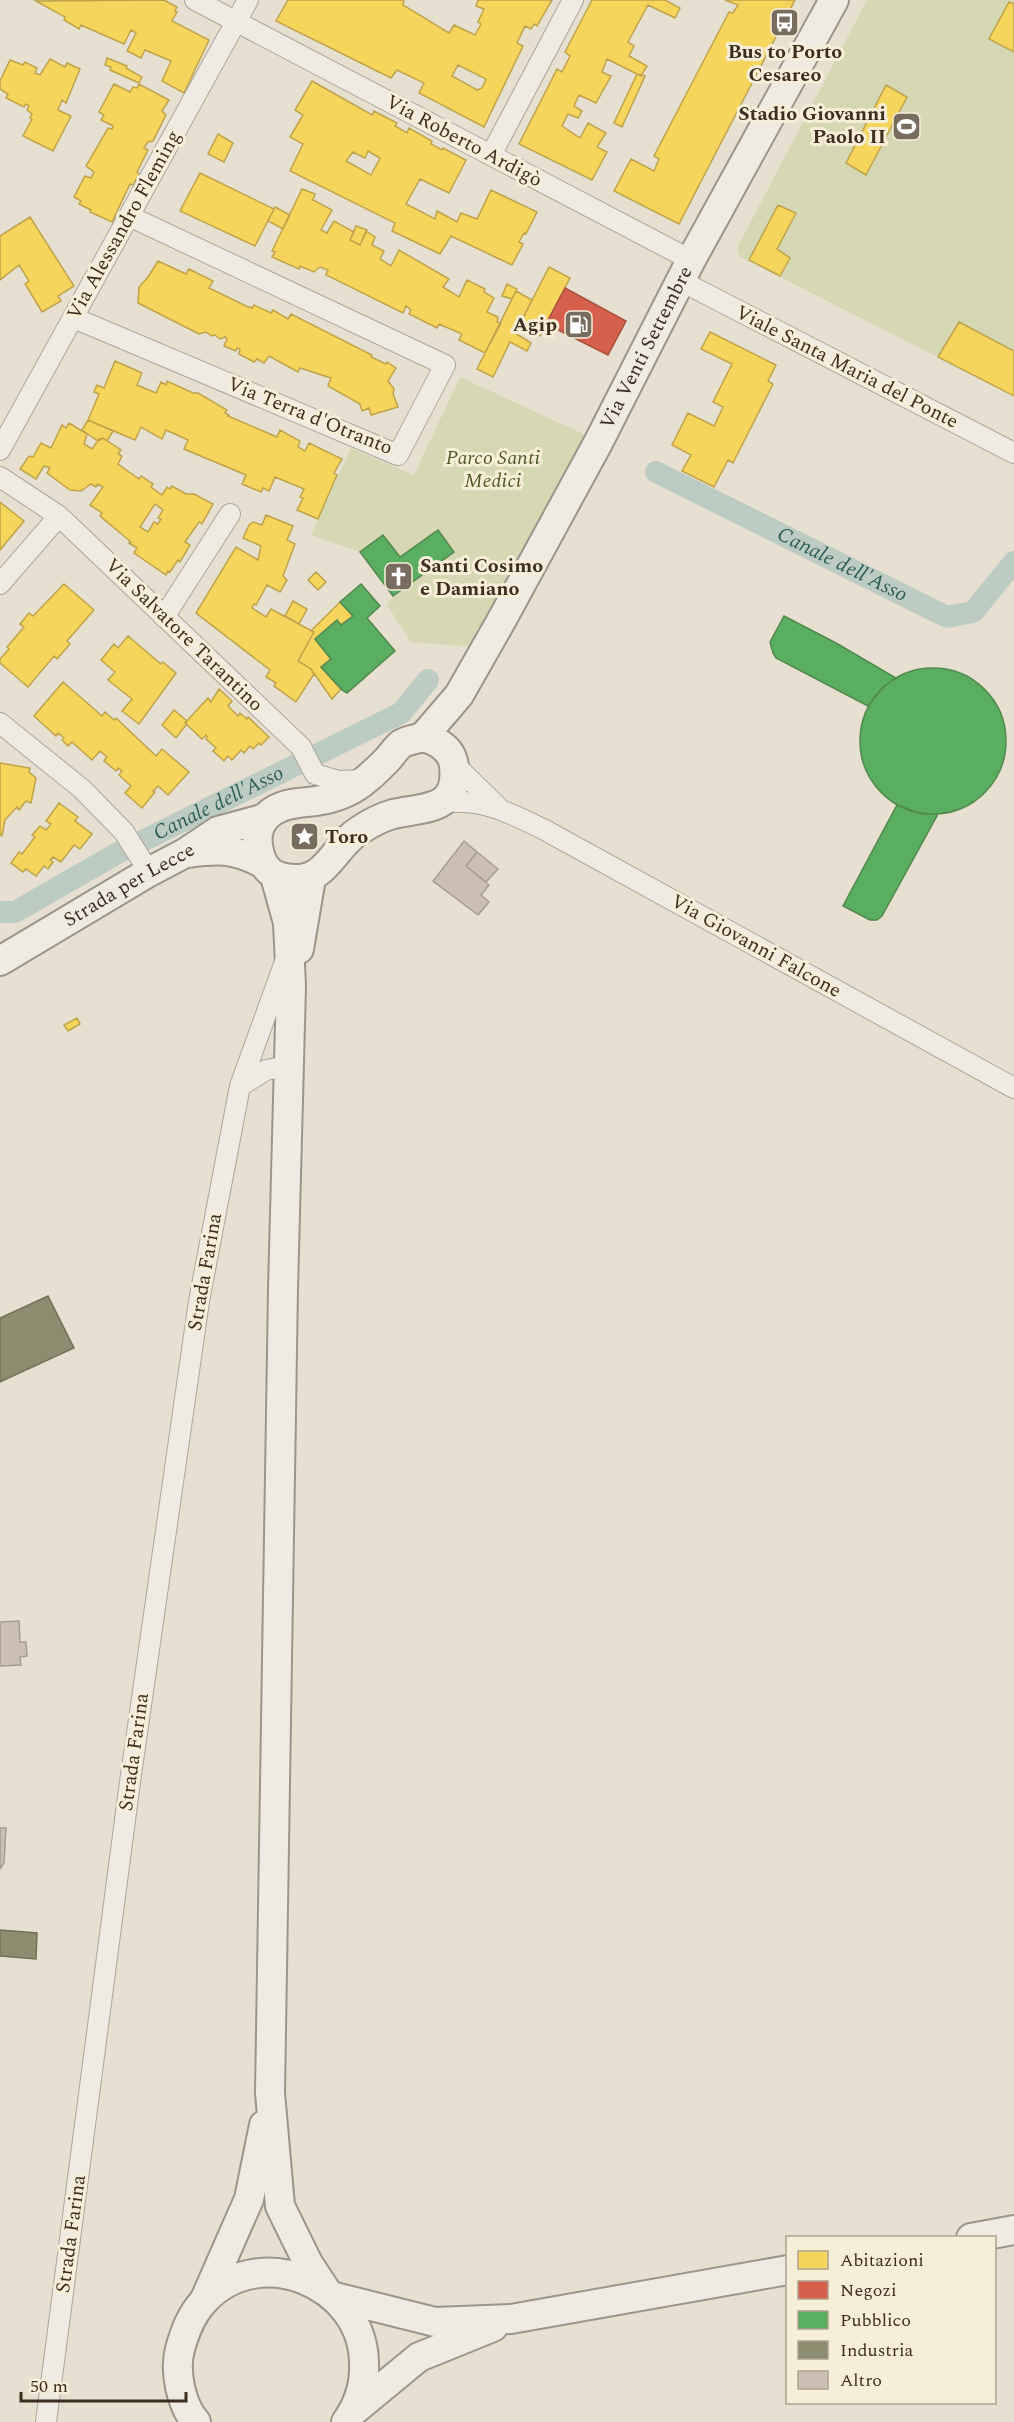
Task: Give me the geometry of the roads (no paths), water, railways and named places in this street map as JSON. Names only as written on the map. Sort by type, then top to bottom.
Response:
[{"type":"main road","name":"Via Venti Settembre","points":[[423,737],[459,695],[598,443],[686,271],[834,0]]},
{"type":"main road","name":"Via Venti Settembre","points":[[444,802],[452,789],[451,723],[459,695]]},
{"type":"main road","points":[[423,737],[436,741],[452,757]]},
{"type":"main road","name":"Strada per Lecce","points":[[0,961],[145,864],[185,853],[218,831],[262,819],[277,808],[328,799],[349,792],[365,780],[401,744],[423,737]]},
{"type":"main road","points":[[185,853],[223,849],[244,854],[268,870],[291,879],[311,878],[327,866],[341,846],[359,830],[390,815],[432,808],[444,802]]},
{"type":"main road","points":[[262,819],[257,843],[288,923],[291,986],[270,2093],[280,2206],[308,2262],[354,2321],[364,2350],[364,2381],[351,2416]]},
{"type":"main road","points":[[291,986],[311,878]]},
{"type":"main road","points":[[196,2422],[180,2389],[177,2357],[186,2326],[204,2300],[249,2199],[270,2093]]},
{"type":"main road","points":[[982,2236],[1014,2230]]},
{"type":"main road","points":[[204,2300],[225,2284],[250,2275],[276,2272],[302,2277],[330,2293],[435,2322],[511,2319],[786,2270]]},
{"type":"main road","points":[[351,2416],[419,2357],[511,2319]]},
{"type":"street","name":"Via Roberto Ardigò","points":[[195,0],[491,155],[686,271]]},
{"type":"street","name":"Via Alessandro Fleming","points":[[0,450],[248,0]]},
{"type":"street","points":[[491,155],[573,0]]},
{"type":"street","name":"Via Terra d'Otranto","points":[[74,318],[398,455],[445,365],[129,216]]},
{"type":"street","name":"Viale Santa Maria del Ponte","points":[[686,271],[1014,453]]},
{"type":"street","name":"Via Salvatore Tarantino","points":[[0,477],[59,516],[301,747],[315,774],[339,782],[365,780]]},
{"type":"street","points":[[164,617],[230,514]]},
{"type":"street","points":[[0,584],[59,516]]},
{"type":"street","points":[[0,723],[82,789],[124,832],[145,864]]},
{"type":"street","name":"Via Giovanni Falcone","points":[[452,757],[497,806]]},
{"type":"street","name":"Via Giovanni Falcone","points":[[444,802],[470,801],[497,806],[580,849],[1014,1088]]},
{"type":"street","name":"Strada Farina","points":[[46,2422],[130,1782],[197,1312],[240,1086],[288,953]]},
{"type":"street","points":[[240,1086],[266,1070],[288,1066]]},
{"type":"waterway","name":"Canale dell'Asso","points":[[656,472],[947,617],[973,612],[1014,562]]},
{"type":"waterway","name":"Canale dell'Asso","points":[[0,912],[15,912],[116,854],[401,713],[428,680]]},
{"type":"place","name":"Bus to Porto Cesareo","points":[[785,22]]},
{"type":"place","name":"Stadio Giovanni Paolo II","points":[[907,126]]},
{"type":"place","name":"Agip","points":[[578,325]]},
{"type":"place","name":"Santi Cosimo e Damiano","points":[[399,577]]},
{"type":"place","name":"Toro","points":[[304,837]]},
{"type":"park label","name":"Parco Santi Medici","points":[[493,470]]}]
